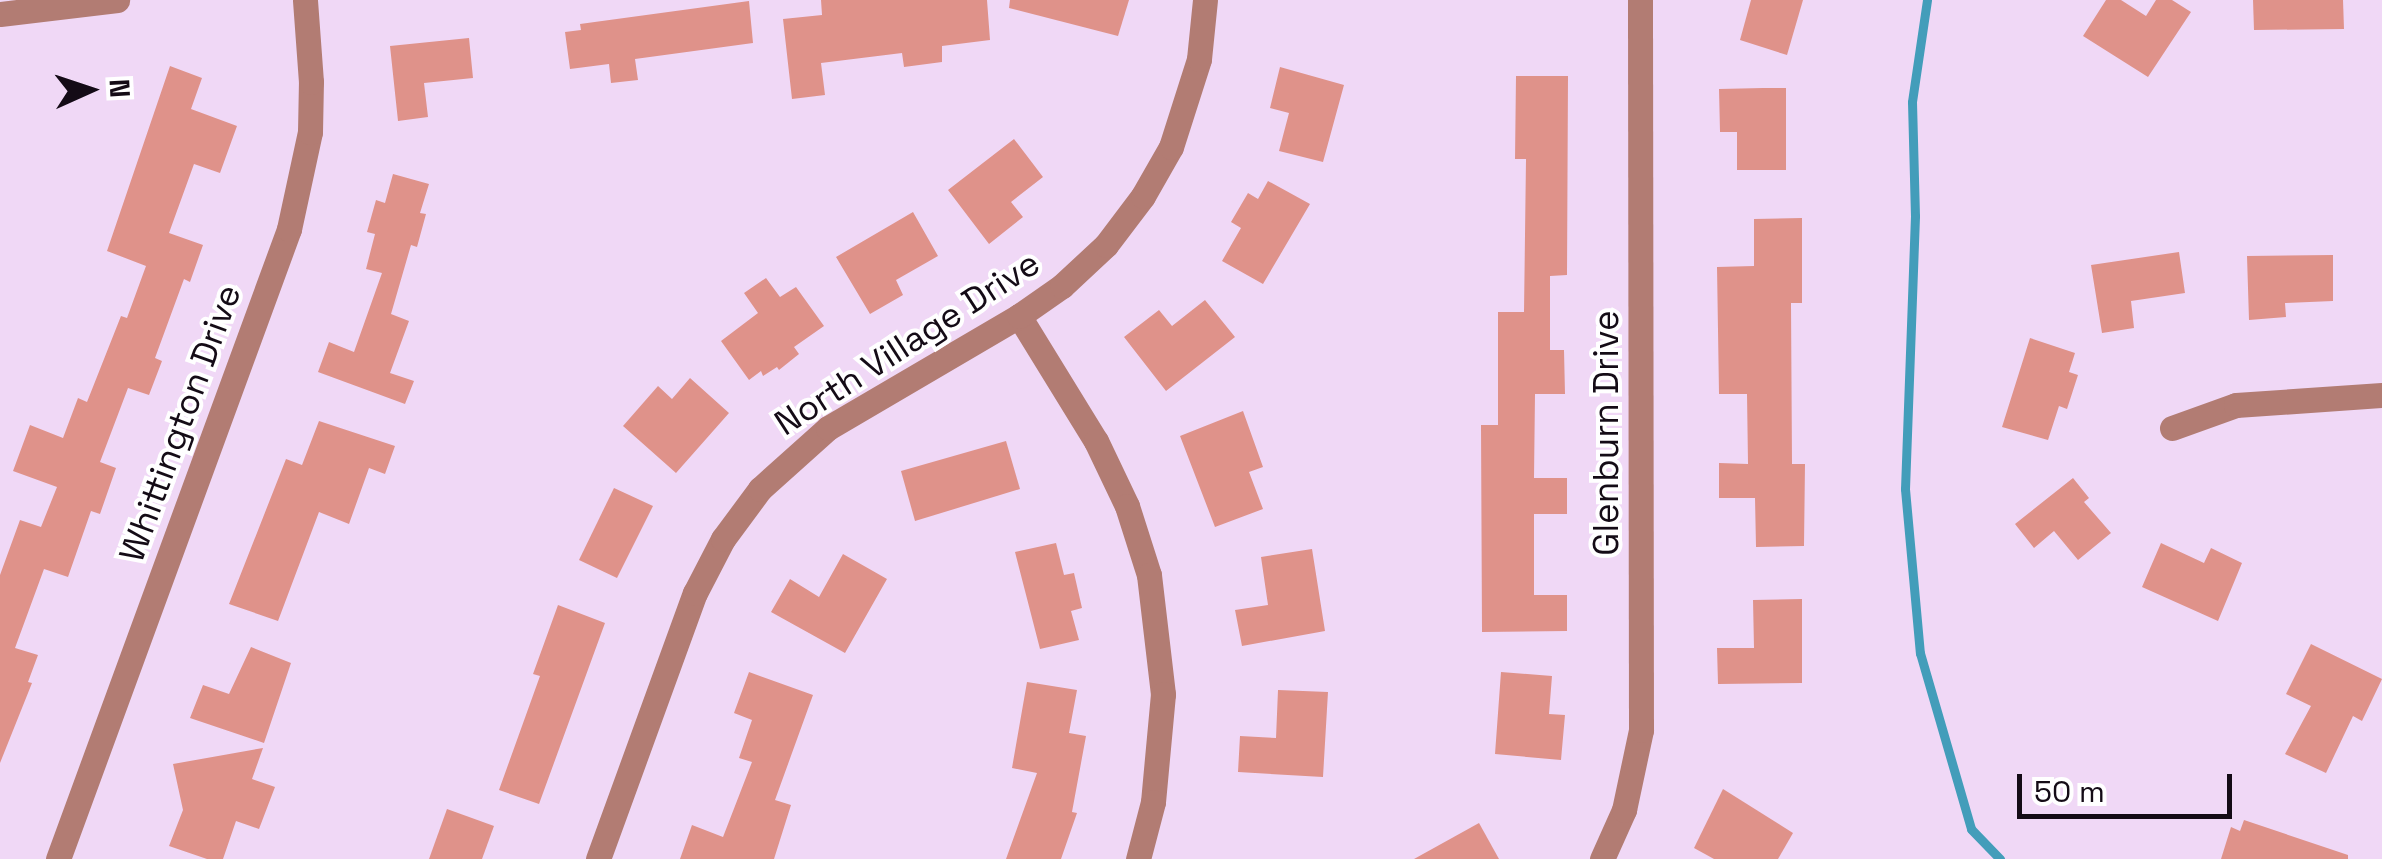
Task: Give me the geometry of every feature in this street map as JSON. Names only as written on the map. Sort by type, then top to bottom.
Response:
[{"type":"street","points":[[0,14],[116,0]]},
{"type":"street","name":"Whittington Drive","points":[[58,859],[289,229],[310,132],[305,0]]},
{"type":"street","name":"North Village Drive","points":[[598,859],[695,594],[723,539],[760,490],[828,428],[1019,316],[1062,286],[1106,244],[1143,196],[1171,147],[1188,104],[1205,0]]},
{"type":"street","name":"Glenburn Drive","points":[[1602,859],[1624,810],[1641,730],[1640,0]]},
{"type":"street","points":[[1019,316],[1096,441],[1127,506],[1149,575],[1163,694],[1158,766],[1138,859]]},
{"type":"street","points":[[2172,428],[2236,406],[2382,396]]},
{"type":"building","points":[[821,0],[987,0],[990,40],[942,46],[942,62],[904,67],[902,53],[821,63],[825,95],[792,99],[783,19],[822,15]]},
{"type":"building","points":[[1010,0],[1129,0],[1118,36],[1009,8]]},
{"type":"building","points":[[1751,0],[1803,0],[1787,55],[1740,40]]},
{"type":"building","points":[[2106,0],[2121,0],[2146,16],[2156,0],[2172,0],[2191,12],[2148,77],[2083,36]]},
{"type":"building","points":[[2253,0],[2343,0],[2344,29],[2254,30]]},
{"type":"building","points":[[749,1],[753,43],[635,59],[638,80],[611,83],[609,64],[570,69],[565,32],[581,30],[580,24]]},
{"type":"building","points":[[469,38],[473,78],[424,83],[428,117],[398,121],[390,46]]},
{"type":"building","points":[[170,66],[202,78],[191,109],[237,126],[220,173],[194,164],[169,233],[203,245],[190,282],[184,279],[155,358],[162,361],[149,395],[128,388],[100,462],[116,468],[100,514],[91,511],[68,577],[44,569],[15,648],[38,655],[28,682],[32,683],[0,763],[0,575],[20,520],[41,527],[57,487],[13,471],[30,425],[63,438],[78,398],[87,402],[121,316],[127,318],[146,266],[107,251]]},
{"type":"building","points":[[1280,67],[1344,85],[1323,162],[1279,151],[1289,113],[1270,108]]},
{"type":"building","points":[[1516,76],[1568,76],[1567,275],[1550,276],[1550,350],[1564,350],[1565,394],[1535,394],[1534,478],[1567,478],[1567,514],[1534,514],[1534,595],[1567,595],[1567,631],[1482,632],[1481,425],[1498,425],[1498,312],[1524,312],[1526,159],[1515,159]]},
{"type":"building","points":[[1786,88],[1786,170],[1737,170],[1737,132],[1720,132],[1719,89]]},
{"type":"building","points":[[1014,139],[1043,177],[1011,202],[1023,217],[989,244],[948,190]]},
{"type":"building","points":[[393,174],[429,184],[420,213],[426,214],[417,247],[411,245],[391,314],[409,321],[390,373],[414,381],[405,404],[318,372],[329,342],[354,352],[382,273],[366,269],[375,234],[367,232],[376,200],[385,203]]},
{"type":"building","points":[[1268,181],[1310,204],[1263,284],[1222,261],[1241,228],[1231,222],[1248,193],[1258,199]]},
{"type":"building","points":[[913,212],[938,256],[896,280],[903,295],[870,314],[836,257]]},
{"type":"building","points":[[1802,218],[1802,303],[1791,303],[1792,464],[1805,464],[1804,546],[1756,547],[1755,498],[1719,498],[1719,463],[1748,464],[1747,394],[1719,394],[1717,267],[1754,266],[1754,219]]},
{"type":"building","points":[[2179,252],[2185,293],[2131,301],[2134,328],[2102,333],[2091,265]]},
{"type":"building","points":[[2333,255],[2333,301],[2285,303],[2286,317],[2249,320],[2247,256]]},
{"type":"building","points":[[766,278],[780,297],[796,287],[824,326],[794,347],[799,354],[779,370],[777,367],[763,376],[761,371],[749,380],[721,341],[758,313],[744,293]]},
{"type":"building","points":[[1205,300],[1235,337],[1166,391],[1124,337],[1159,310],[1172,326]]},
{"type":"building","points":[[2030,338],[2075,353],[2069,372],[2078,375],[2067,409],[2059,406],[2048,440],[2002,427]]},
{"type":"building","points":[[690,378],[729,413],[676,473],[623,426],[658,386],[672,399]]},
{"type":"building","points":[[1243,411],[1263,467],[1249,472],[1263,509],[1215,527],[1180,436]]},
{"type":"building","points":[[319,421],[395,446],[385,474],[369,468],[349,524],[319,512],[278,621],[229,604],[286,459],[302,465]]},
{"type":"building","points":[[1006,441],[1020,489],[915,521],[901,471]]},
{"type":"building","points":[[2073,478],[2089,498],[2084,502],[2111,533],[2078,560],[2054,531],[2034,548],[2015,524]]},
{"type":"building","points":[[614,488],[653,506],[617,578],[579,560]]},
{"type":"building","points":[[1056,543],[1064,575],[1074,573],[1082,608],[1071,611],[1079,640],[1040,649],[1015,552]]},
{"type":"building","points":[[2161,543],[2204,563],[2211,548],[2242,563],[2218,621],[2142,587]]},
{"type":"building","points":[[1312,549],[1325,631],[1242,646],[1235,610],[1268,605],[1261,557]]},
{"type":"building","points":[[843,554],[887,579],[845,653],[771,612],[790,579],[819,597]]},
{"type":"building","points":[[1802,599],[1802,683],[1718,684],[1717,648],[1754,648],[1753,600]]},
{"type":"building","points":[[558,605],[605,623],[539,804],[499,790],[540,676],[533,674]]},
{"type":"building","points":[[2311,644],[2382,679],[2362,721],[2353,716],[2326,773],[2285,754],[2311,706],[2286,694]]},
{"type":"building","points":[[251,647],[291,663],[264,743],[190,718],[203,685],[229,694]]},
{"type":"building","points":[[749,672],[813,695],[775,800],[791,805],[774,859],[680,859],[692,825],[723,837],[752,762],[739,758],[752,720],[734,713]]},
{"type":"building","points":[[1501,672],[1552,676],[1549,714],[1565,715],[1561,760],[1495,754]]},
{"type":"building","points":[[1027,682],[1077,690],[1069,733],[1086,736],[1072,812],[1077,813],[1061,859],[1006,859],[1037,773],[1012,768]]},
{"type":"building","points":[[1278,690],[1328,692],[1323,777],[1238,772],[1240,736],[1276,738]]},
{"type":"building","points":[[263,748],[252,779],[275,787],[259,829],[236,821],[223,859],[207,859],[169,846],[183,810],[173,764]]},
{"type":"building","points":[[1723,789],[1793,833],[1778,859],[1714,859],[1694,848]]},
{"type":"building","points":[[447,809],[494,826],[482,859],[429,859]]},
{"type":"building","points":[[2244,820],[2348,855],[2348,859],[2221,859],[2231,827],[2240,831]]},
{"type":"building","points":[[1479,823],[1499,859],[1414,859]]},
{"type":"waterway","points":[[1927,0],[1912,102],[1915,216],[1905,489],[1920,653],[1971,829],[2000,859]]}]
